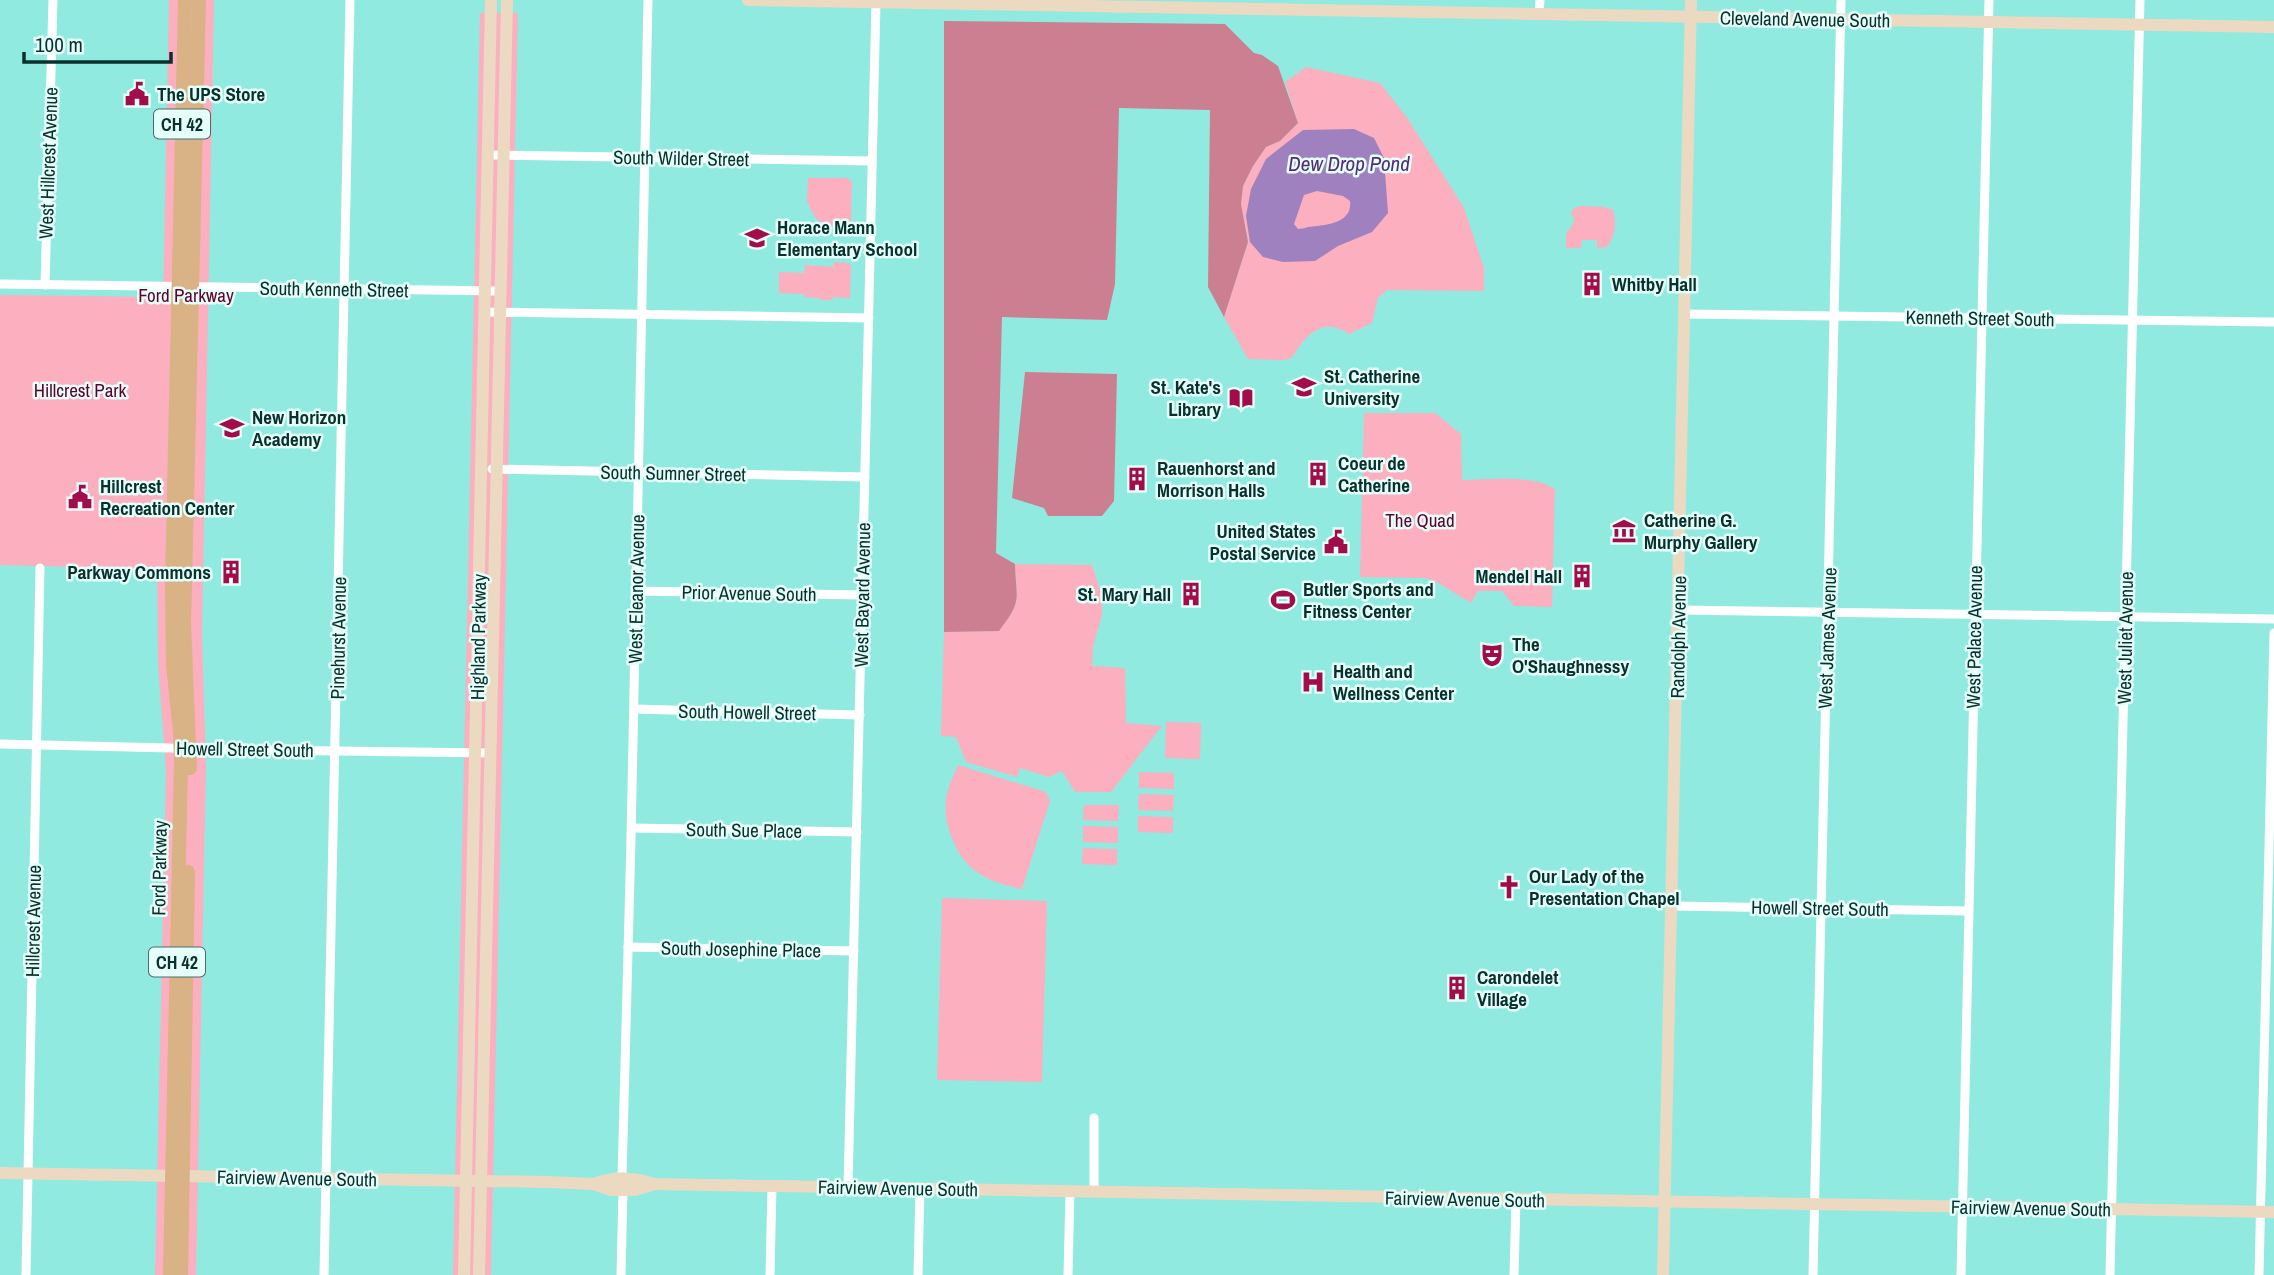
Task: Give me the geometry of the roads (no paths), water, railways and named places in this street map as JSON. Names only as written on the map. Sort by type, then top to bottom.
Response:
[{"type":"main road","name":"Ford Parkway","points":[[185,0],[172,622],[174,684],[185,749]]},
{"type":"main road","name":"Ford Parkway","points":[[181,1275],[178,1176],[185,749],[184,637],[200,0]]},
{"type":"main road","name":"Ford Parkway","points":[[170,1275],[178,1176]]},
{"type":"street","name":"West Hillcrest Avenue","points":[[45,285],[53,0]]},
{"type":"street","name":"Pinehurst Avenue","points":[[324,1275],[350,0]]},
{"type":"street","name":"Highland Parkway","points":[[464,1275],[491,0]]},
{"type":"street","name":"Highland Parkway","points":[[479,1275],[507,0]]},
{"type":"street","name":"West Eleanor Avenue","points":[[621,1275],[649,0]]},
{"type":"street","name":"Cleveland Avenue South","points":[[748,0],[1540,7],[1691,17],[2274,27]]},
{"type":"street","name":"Randolph Avenue","points":[[1663,1275],[1691,0]]},
{"type":"street","name":"West James Avenue","points":[[1813,1275],[1842,0]]},
{"type":"street","name":"West Palace Avenue","points":[[1961,1275],[1989,0]]},
{"type":"street","name":"West Juliet Avenue","points":[[2110,1275],[2140,0]]},
{"type":"street","name":"West Bayard Avenue","points":[[849,1187],[876,2]]},
{"type":"street","name":"South Wilder Street","points":[[489,155],[873,161]]},
{"type":"street","name":"South Kenneth Street","points":[[0,284],[500,291]]},
{"type":"street","points":[[484,312],[869,318]]},
{"type":"street","name":"Kenneth Street South","points":[[1686,314],[2274,322]]},
{"type":"street","name":"South Sumner Street","points":[[481,469],[865,477]]},
{"type":"street","name":"Hillcrest Avenue","points":[[26,1275],[40,568]]},
{"type":"street","name":"Prior Avenue South","points":[[636,591],[862,595]]},
{"type":"street","points":[[1679,610],[2274,619]]},
{"type":"street","points":[[2259,1275],[2267,1212],[2274,634]]},
{"type":"street","name":"South Howell Street","points":[[634,709],[860,715]]},
{"type":"street","name":"Howell Street South","points":[[0,744],[490,753]]},
{"type":"street","name":"South Sue Place","points":[[632,828],[857,832]]},
{"type":"street","name":"Howell Street South","points":[[1672,906],[1968,911]]},
{"type":"street","name":"South Josephine Place","points":[[628,947],[854,951]]},
{"type":"street","points":[[1094,1118],[1094,1191]]},
{"type":"street","name":"Fairview Avenue South","points":[[0,1173],[594,1184],[611,1178],[622,1184],[635,1178],[655,1184],[2267,1212]]},
{"type":"street","points":[[770,1275],[772,1186]]},
{"type":"street","points":[[918,1275],[920,1189]]},
{"type":"street","points":[[1068,1275],[1070,1191]]},
{"type":"street","points":[[1514,1275],[1516,1200]]},
{"type":"water","name":"Dew Drop Pond","points":[[1354,129],[1374,138],[1384,158],[1388,213],[1372,232],[1338,246],[1315,261],[1283,262],[1263,257],[1250,242],[1246,216],[1251,189],[1266,159],[1303,130]],"holes":[[[1317,191],[1343,196],[1350,201],[1350,209],[1342,219],[1300,229],[1294,224],[1304,195]]]},
{"type":"place","name":"The UPS Store","points":[[137,94]]},
{"type":"place","name":"Horace Mann Elementary School","points":[[757,238]]},
{"type":"place","name":"Whitby Hall","points":[[1592,284]]},
{"type":"place","name":"St. Catherine University","points":[[1304,387]]},
{"type":"place","name":"St. Kate's Library","points":[[1241,398]]},
{"type":"place","name":"New Horizon Academy","points":[[232,428]]},
{"type":"place","name":"Coeur de Catherine","points":[[1318,474]]},
{"type":"place","name":"Rauenhorst and Morrison Halls","points":[[1137,479]]},
{"type":"place","name":"Hillcrest Recreation Center","points":[[80,497]]},
{"type":"place","name":"Catherine G. Murphy Gallery","points":[[1624,531]]},
{"type":"place","name":"United States Postal Service","points":[[1336,542]]},
{"type":"place","name":"Parkway Commons","points":[[231,572]]},
{"type":"place","name":"Mendel Hall","points":[[1582,576]]},
{"type":"place","name":"St. Mary Hall","points":[[1191,594]]},
{"type":"place","name":"Butler Sports and Fitness Center","points":[[1283,600]]},
{"type":"place","name":"The O'Shaughnessy","points":[[1492,655]]},
{"type":"place","name":"Health and Wellness Center","points":[[1313,682]]},
{"type":"place","name":"Our Lady of the Presentation Chapel","points":[[1509,887]]},
{"type":"place","name":"Carondelet Village","points":[[1457,988]]},
{"type":"park label","name":"Hillcrest Park","points":[[80,390]]},
{"type":"park label","name":"The Quad","points":[[1420,520]]}]
